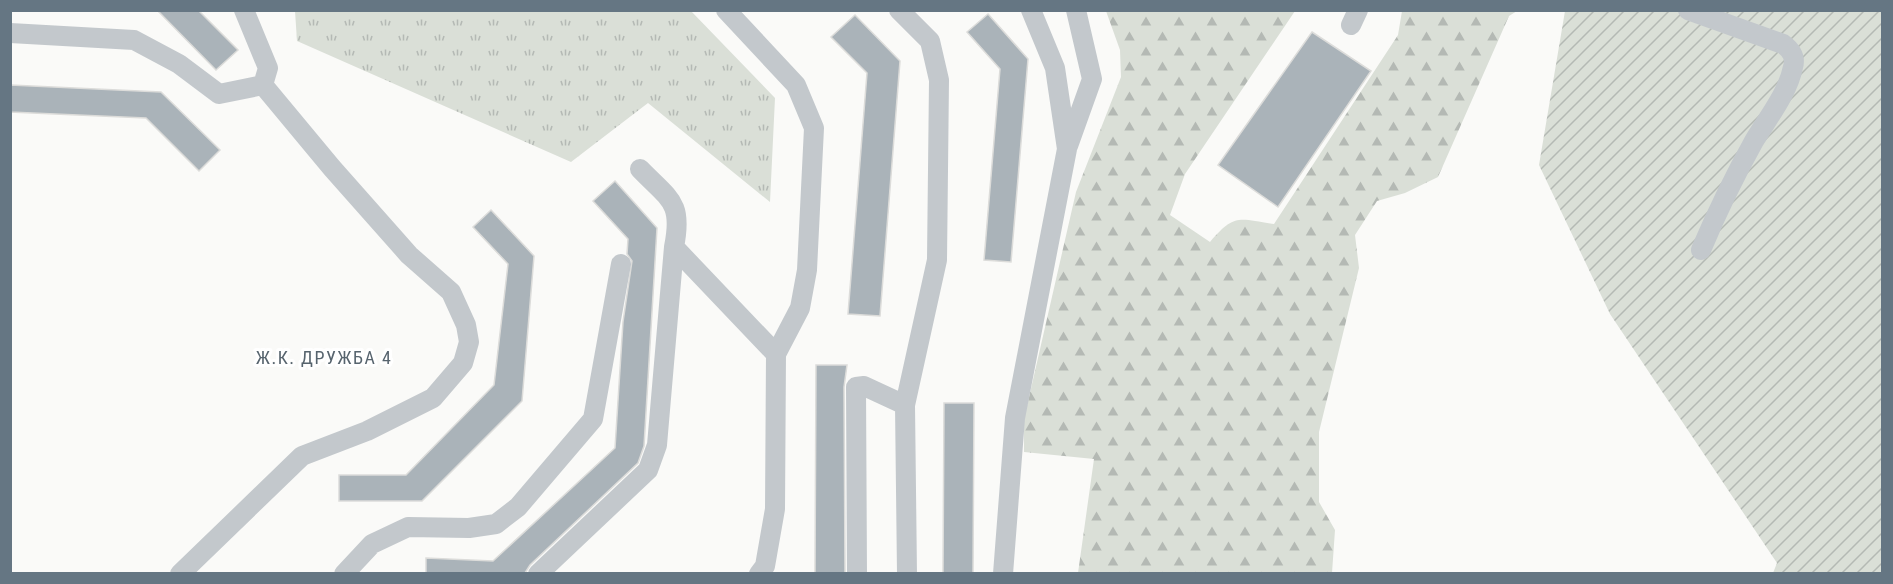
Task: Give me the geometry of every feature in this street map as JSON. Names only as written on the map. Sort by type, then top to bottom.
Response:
[{"type":"street","points":[[244,10],[268,68],[263,85]]},
{"type":"street","points":[[726,10],[795,85],[814,128],[807,270],[800,308],[776,354],[775,509],[765,566],[759,573]]},
{"type":"street","points":[[899,10],[930,41],[939,80],[937,260],[905,405],[907,573]]},
{"type":"street","points":[[1031,10],[1055,68],[1067,149]]},
{"type":"street","points":[[1003,573],[1015,418],[1067,149],[1092,79],[1076,10]]},
{"type":"street","points":[[1688,10],[1783,44],[1790,49],[1794,58],[1793,68],[1785,87],[1724,194],[1701,250]]},
{"type":"street","points":[[10,33],[134,40],[179,64],[219,94],[263,85]]},
{"type":"street","points":[[180,573],[302,456],[367,431],[433,398],[463,363],[469,342],[466,325],[451,292],[409,255],[263,85]]},
{"type":"street","points":[[538,573],[648,470],[657,445],[674,248],[679,222],[675,205],[640,170]]},
{"type":"street","points":[[674,248],[776,354]]},
{"type":"street","points":[[344,573],[372,544],[408,527],[469,528],[495,525],[518,507],[593,419],[621,264]]},
{"type":"street","points":[[857,573],[856,387],[864,386],[905,405]]},
{"type":"green space","points":[[295,11],[691,11],[775,98],[770,202],[648,103],[571,162],[297,41]]},
{"type":"green space","points":[[1106,11],[1295,11],[1185,174],[1170,215],[1210,242],[1225,226],[1238,220],[1274,224],[1398,35],[1402,11],[1517,11],[1509,16],[1438,177],[1405,193],[1377,201],[1355,235],[1359,268],[1319,432],[1319,502],[1335,530],[1332,573],[1078,573],[1094,459],[1024,452],[1024,419],[1076,192],[1121,77],[1120,50]]},
{"type":"green space","points":[[1565,11],[1882,11],[1882,573],[1773,573],[1777,563],[1610,314],[1539,165]]},
{"type":"building","points":[[157,10],[198,10],[238,50],[216,70]]},
{"type":"building","points":[[988,14],[1028,59],[1011,262],[984,260],[1000,69],[967,32]]},
{"type":"building","points":[[855,15],[900,61],[880,316],[848,314],[867,73],[831,37]]},
{"type":"building","points":[[1312,32],[1371,71],[1278,207],[1218,165]]},
{"type":"building","points":[[10,85],[161,92],[220,150],[199,171],[146,118],[10,112]]},
{"type":"building","points":[[615,181],[657,228],[644,446],[638,463],[530,565],[525,573],[426,573],[426,558],[493,561],[615,448],[623,322],[632,261],[627,254],[628,239],[593,201]]},
{"type":"building","points":[[491,210],[534,256],[522,401],[422,501],[339,501],[339,475],[406,475],[494,385],[508,264],[473,227]]},
{"type":"building","points":[[816,365],[847,365],[844,387],[845,573],[815,573]]},
{"type":"building","points":[[944,403],[974,403],[973,573],[943,573]]},
{"type":"district","name":"Ж.К. ДРУЖБА 4","points":[[324,358]]}]
